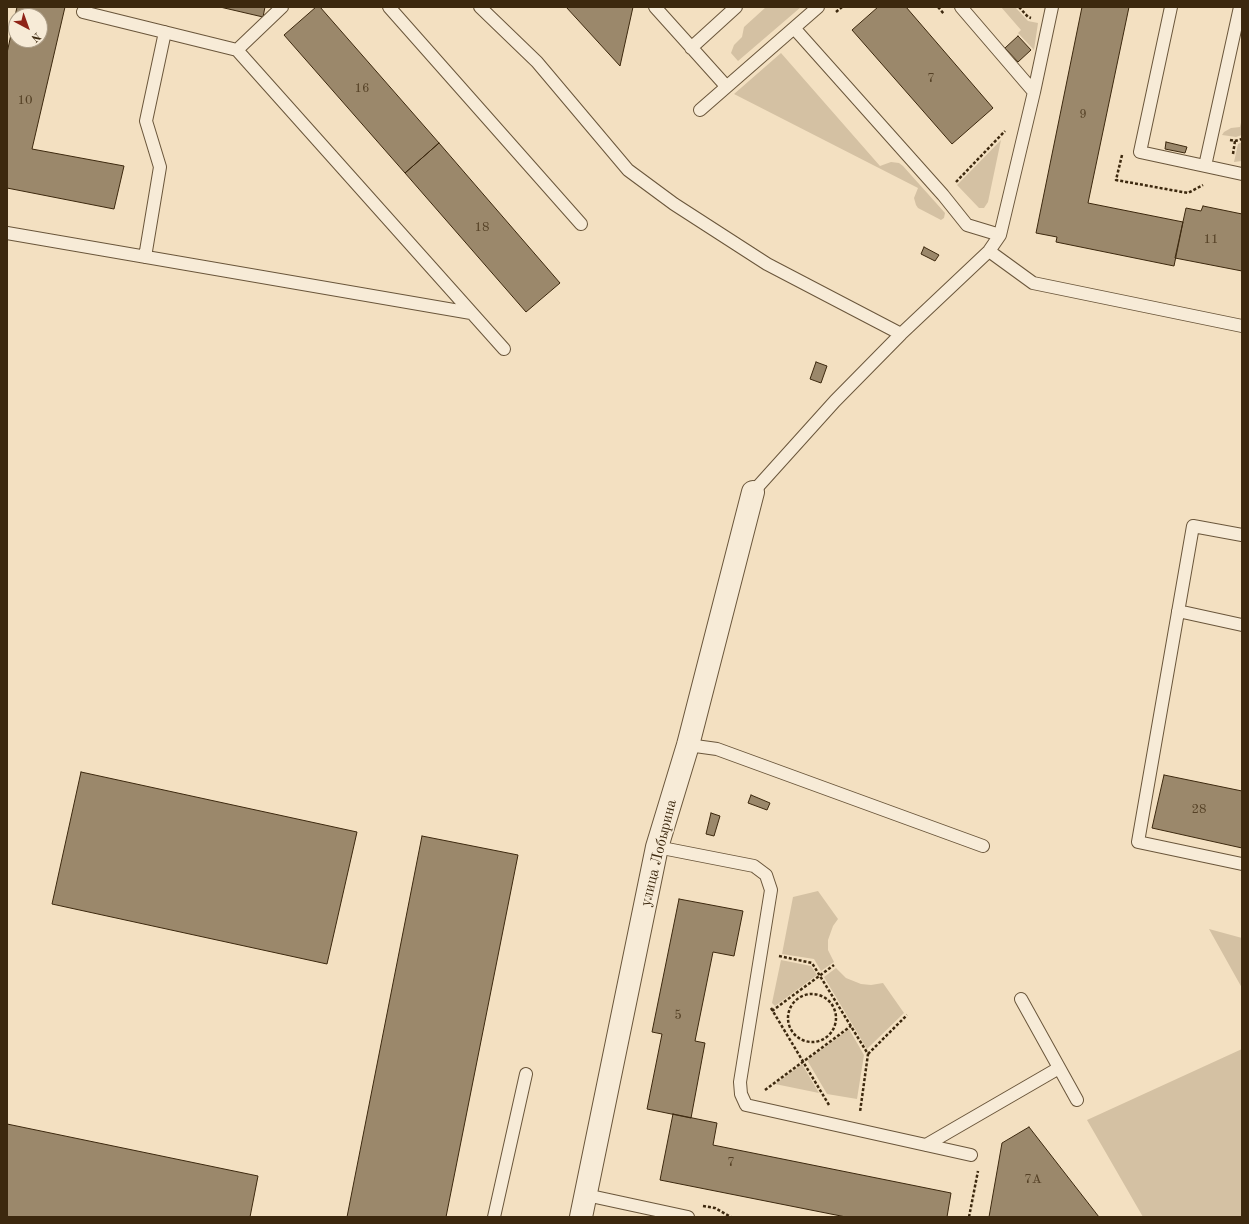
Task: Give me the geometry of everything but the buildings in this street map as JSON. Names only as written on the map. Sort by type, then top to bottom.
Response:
[{"type":"street","name":"улица Лобырина","points":[[581,1217],[657,847],[688,745],[753,492]]},
{"type":"lane","points":[[237,50],[282,7]]},
{"type":"lane","points":[[389,7],[581,224]]},
{"type":"lane","points":[[480,7],[537,62],[628,170],[674,204],[767,264],[901,334]]},
{"type":"lane","points":[[655,7],[726,86]]},
{"type":"lane","points":[[691,48],[736,7]]},
{"type":"lane","points":[[700,110],[818,7]]},
{"type":"lane","points":[[961,7],[1034,92]]},
{"type":"lane","points":[[753,492],[835,401],[901,334],[989,252],[1000,235],[1034,92],[1052,7]]},
{"type":"lane","points":[[1171,7],[1140,152],[1242,174]]},
{"type":"lane","points":[[1205,166],[1240,7]]},
{"type":"lane","points":[[83,12],[237,50],[504,349]]},
{"type":"lane","points":[[794,28],[968,225],[1000,235]]},
{"type":"lane","points":[[145,257],[160,167],[146,122],[165,32]]},
{"type":"lane","points":[[7,233],[471,313]]},
{"type":"lane","points":[[989,252],[1033,283],[1242,326]]},
{"type":"lane","points":[[1242,535],[1192,526],[1138,842],[1242,864]]},
{"type":"lane","points":[[1178,611],[1242,625]]},
{"type":"lane","points":[[688,745],[717,748],[983,846]]},
{"type":"lane","points":[[657,847],[754,866],[766,875],[771,890],[740,1082],[741,1094],[746,1105],[971,1155]]},
{"type":"lane","points":[[1021,999],[1077,1100]]},
{"type":"lane","points":[[926,1145],[1059,1068]]},
{"type":"lane","points":[[494,1217],[526,1074]]},
{"type":"lane","points":[[586,1195],[688,1217]]},
{"type":"path","points":[[943,195],[1007,129],[1026,126]]},
{"type":"path","points":[[761,953],[812,963],[868,1054]]},
{"type":"path","points":[[772,1011],[834,965]]},
{"type":"path","points":[[756,984],[842,1126]]},
{"type":"path","points":[[794,994],[798,999]]},
{"type":"path","points":[[804,995],[816,995],[826,999],[832,1005],[836,1016],[835,1024],[832,1031],[825,1038],[820,1041],[808,1042],[797,1038],[792,1032],[788,1024],[787,1016],[791,1005],[798,999],[804,995]]},
{"type":"path","points":[[832,1005],[836,1002]]},
{"type":"path","points":[[858,1130],[868,1054],[907,1015]]},
{"type":"path","points":[[746,1105],[851,1026]]},
{"type":"path","points":[[787,1034],[792,1032]]},
{"type":"path","points":[[825,1038],[828,1043]]},
{"type":"path","points":[[969,1217],[981,1156],[971,1155]]},
{"type":"shaded area","points":[[766,7],[801,7],[738,61],[731,53],[734,45],[742,37],[744,27]]},
{"type":"shaded area","points":[[1001,7],[1015,7],[1028,21],[1038,23],[1034,50],[1018,33],[1021,30]]},
{"type":"shaded area","points":[[781,53],[880,166],[891,162],[899,163],[903,166],[945,213],[944,218],[941,220],[918,208],[914,198],[918,188],[734,94]]},
{"type":"shaded area","points":[[1242,118],[1242,135],[1236,137],[1222,135],[1231,128],[1240,127]]},
{"type":"shaded area","points":[[1001,140],[988,202],[984,208],[979,208],[957,185]]},
{"type":"shaded area","points":[[1242,142],[1242,161],[1234,162],[1238,144]]},
{"type":"shaded area","points":[[818,891],[838,919],[833,926],[828,940],[828,950],[834,962],[821,971],[814,959],[782,954],[793,897]]},
{"type":"shaded area","points":[[1209,929],[1242,938],[1242,988]]},
{"type":"shaded area","points":[[781,960],[811,966],[817,975],[775,1006],[772,1003]]},
{"type":"shaded area","points":[[836,968],[846,978],[861,984],[871,985],[883,983],[904,1013],[867,1049],[824,977]]},
{"type":"shaded area","points":[[849,1029],[864,1055],[857,1099],[827,1094],[807,1060]]},
{"type":"shaded area","points":[[1242,1049],[1242,1217],[1143,1217],[1087,1120]]},
{"type":"shaded area","points":[[802,1064],[819,1093],[775,1084]]}]
